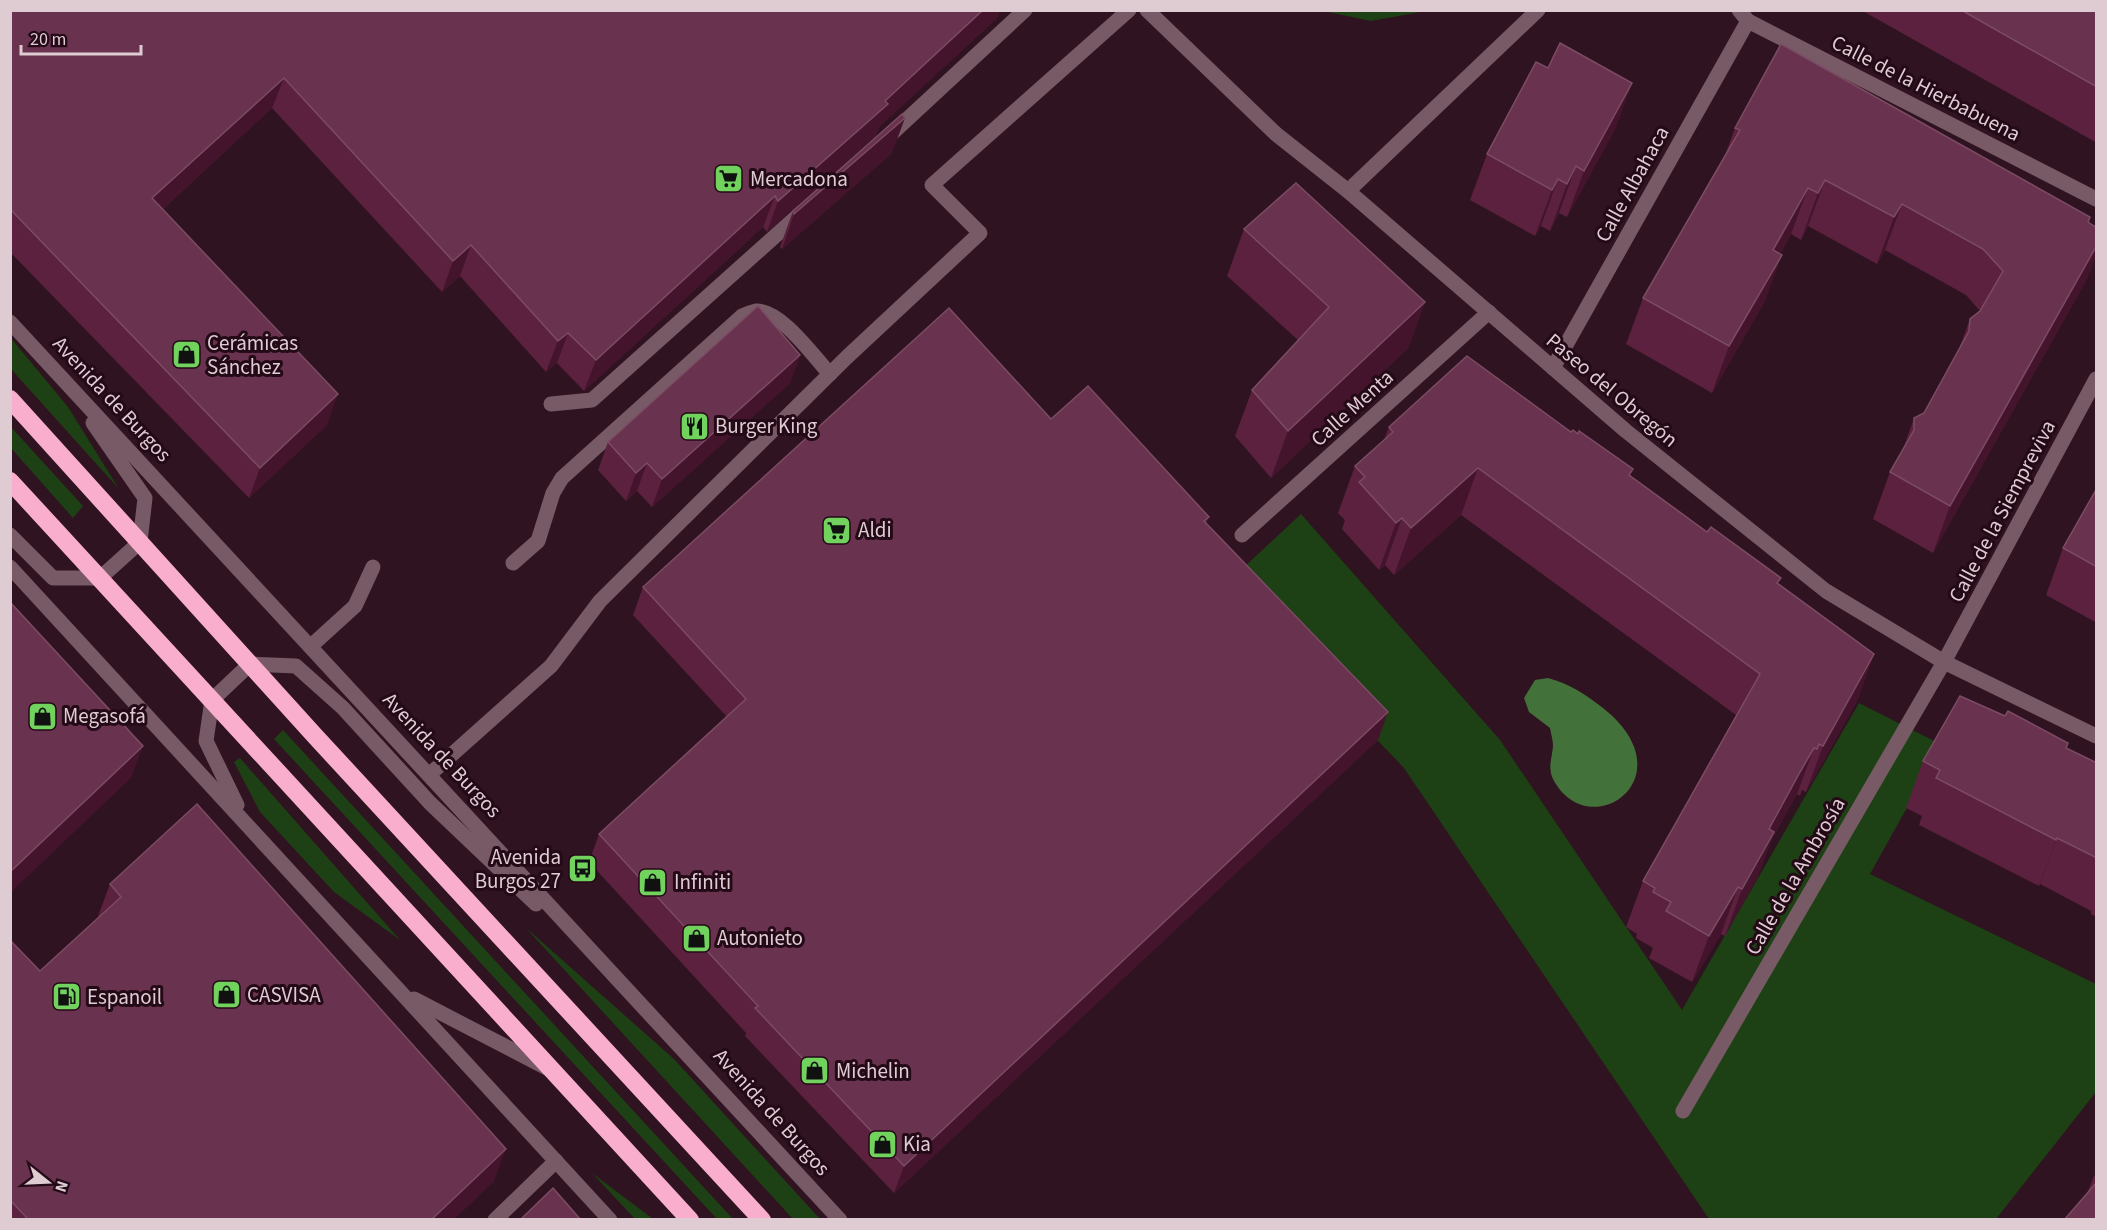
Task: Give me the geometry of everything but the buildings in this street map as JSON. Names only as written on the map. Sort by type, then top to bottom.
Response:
[{"type":"highway","points":[[10,399],[250,664],[762,1220]]},
{"type":"highway","points":[[10,481],[690,1220]]},
{"type":"street","points":[[874,149],[1025,10]]},
{"type":"street","points":[[429,776],[551,666],[600,601],[830,374],[980,233],[932,185],[1129,10]]},
{"type":"street","name":"Paseo del Obregón","points":[[1147,10],[1276,134],[1348,191],[1626,431],[1826,591],[1944,662],[2097,736]]},
{"type":"street","points":[[1348,191],[1538,10]]},
{"type":"street","name":"Calle de la Hierbabuena","points":[[1744,16],[2097,199]]},
{"type":"street","name":"Calle Albahaca","points":[[1553,368],[1744,16]]},
{"type":"street","points":[[551,404],[592,400],[817,199]]},
{"type":"street","points":[[513,563],[538,541],[553,493],[562,478],[742,316],[756,311],[772,315],[830,374]]},
{"type":"street","name":"Calle Menta","points":[[1242,535],[1489,312]]},
{"type":"street","name":"Avenida de Burgos","points":[[10,322],[840,1220]]},
{"type":"street","points":[[10,536],[52,578],[100,578],[140,542],[145,498],[62,379]]},
{"type":"street","name":"Calle de la Siempreviva","points":[[1944,662],[2097,379]]},
{"type":"street","points":[[10,567],[610,1220]]},
{"type":"street","points":[[310,646],[355,606],[373,567]]},
{"type":"street","name":"Calle de la Ambrosía","points":[[1683,1112],[1944,662]]},
{"type":"street","points":[[245,821],[206,741],[212,700],[250,664],[296,666],[343,708],[430,802],[653,1016]]},
{"type":"street","points":[[403,993],[552,1070]]},
{"type":"street","points":[[495,1220],[556,1161]]},
{"type":"shaded area","points":[[1323,11],[1426,11],[1371,21]]},
{"type":"shaded area","points":[[10,337],[68,407],[119,489],[11,369]]},
{"type":"shaded area","points":[[10,426],[83,506],[73,518],[11,448]]},
{"type":"shaded area","points":[[1301,514],[1500,740],[1682,1010],[1859,703],[1942,745],[1870,874],[2096,984],[2096,1092],[1996,1219],[1709,1219],[1404,768],[1227,583]]},
{"type":"shaded area","points":[[1548,678],[1570,686],[1590,698],[1627,733],[1637,757],[1635,778],[1625,794],[1608,804],[1589,807],[1570,799],[1554,781],[1550,768],[1553,746],[1550,728],[1529,712],[1524,698],[1535,680]]},
{"type":"shaded area","points":[[283,730],[733,1219],[717,1219],[274,739]]},
{"type":"shaded area","points":[[240,758],[400,940],[334,892],[260,812],[234,762]]},
{"type":"shaded area","points":[[525,927],[674,1059],[820,1219],[793,1219]]},
{"type":"shaded area","points":[[592,1173],[653,1219],[635,1219]]},
{"type":"place","name":"Mercadona","points":[[729,179]]},
{"type":"place","name":"Cerámicas Sánchez","points":[[186,355]]},
{"type":"place","name":"Burger King","points":[[694,426]]},
{"type":"place","name":"Aldi","points":[[837,530]]},
{"type":"place","name":"Megasofá","points":[[42,716]]},
{"type":"place","name":"Avenida Burgos 27","points":[[582,869]]},
{"type":"place","name":"Infiniti","points":[[653,882]]},
{"type":"place","name":"Autonieto","points":[[696,938]]},
{"type":"place","name":"CASVISA","points":[[226,995]]},
{"type":"place","name":"Espanoil","points":[[66,997]]},
{"type":"place","name":"Michelin","points":[[815,1071]]},
{"type":"place","name":"Kia","points":[[882,1144]]}]
